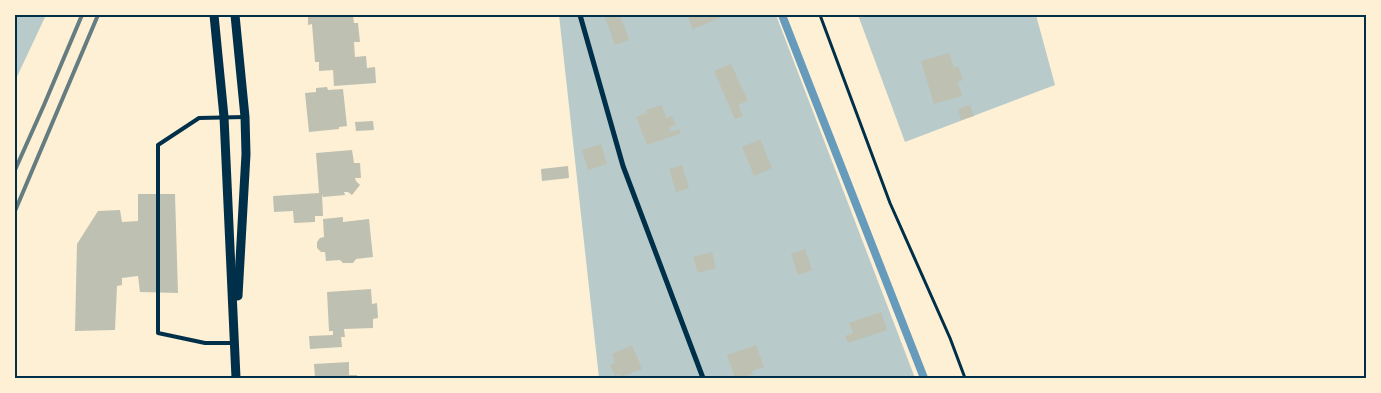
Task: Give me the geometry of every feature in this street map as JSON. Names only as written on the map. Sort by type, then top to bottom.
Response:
[{"type":"street","points":[[214,15],[224,117],[236,378]]},
{"type":"street","points":[[235,15],[245,117],[246,154],[235,344]]},
{"type":"street","points":[[580,15],[623,166],[703,378]]},
{"type":"lane","points":[[235,344],[205,343],[158,333],[158,145],[199,118],[245,117]]},
{"type":"path","points":[[820,15],[890,203],[950,338],[965,378]]},
{"type":"shaded area","points":[[15,15],[46,15],[15,81]]},
{"type":"shaded area","points":[[559,15],[776,15],[915,378],[599,378]]},
{"type":"shaded area","points":[[858,15],[1036,15],[1055,85],[905,142]]},
{"type":"building","points":[[308,15],[353,15],[354,23],[358,23],[360,42],[354,42],[355,57],[366,56],[367,68],[375,67],[376,83],[334,86],[333,70],[319,71],[319,62],[315,62],[312,24],[308,25]]},
{"type":"building","points":[[604,15],[620,15],[629,40],[615,45]]},
{"type":"building","points":[[692,15],[727,15],[693,29],[688,18]]},
{"type":"building","points":[[949,53],[954,68],[958,66],[963,80],[958,82],[962,96],[934,104],[921,61]]},
{"type":"building","points":[[731,64],[748,101],[738,105],[743,116],[735,119],[714,71]]},
{"type":"building","points":[[327,87],[328,90],[343,89],[347,126],[339,127],[339,129],[309,132],[305,93],[316,92],[316,88]]},
{"type":"building","points":[[662,105],[666,118],[672,116],[676,125],[669,127],[671,132],[679,129],[681,133],[647,145],[636,117],[647,113],[646,110]]},
{"type":"building","points":[[970,105],[974,116],[961,120],[958,109]]},
{"type":"building","points":[[373,121],[374,130],[356,131],[355,122]]},
{"type":"building","points":[[760,139],[772,168],[754,176],[742,147]]},
{"type":"building","points":[[601,144],[607,164],[588,170],[582,150]]},
{"type":"building","points":[[352,150],[354,163],[360,163],[361,178],[355,178],[360,185],[352,195],[344,192],[345,195],[323,197],[322,194],[323,216],[315,216],[315,222],[294,223],[293,211],[274,212],[273,196],[319,193],[316,153]]},
{"type":"building","points":[[682,165],[689,188],[676,192],[669,169]]},
{"type":"building","points":[[568,166],[569,178],[542,181],[541,169]]},
{"type":"building","points":[[138,194],[175,194],[178,293],[140,292],[138,276],[122,278],[122,285],[117,286],[115,330],[75,331],[77,244],[98,211],[120,210],[122,222],[138,221]]},
{"type":"building","points":[[343,217],[343,222],[369,219],[373,257],[356,259],[353,263],[343,263],[340,260],[326,261],[325,252],[321,252],[317,248],[317,242],[320,238],[324,237],[323,219]]},
{"type":"building","points":[[805,249],[812,270],[798,275],[791,254]]},
{"type":"building","points":[[712,252],[716,268],[698,273],[693,257]]},
{"type":"building","points":[[371,289],[372,304],[377,303],[378,318],[373,319],[373,328],[344,329],[345,337],[341,337],[342,347],[310,349],[309,336],[333,335],[333,331],[329,331],[327,292]]},
{"type":"building","points":[[881,312],[887,330],[848,343],[845,336],[853,333],[849,323]]},
{"type":"building","points":[[632,345],[642,369],[621,377],[620,374],[615,376],[610,365],[615,363],[612,354]]},
{"type":"building","points":[[756,345],[764,367],[752,371],[753,374],[735,378],[727,355]]},
{"type":"building","points":[[349,362],[349,375],[357,375],[357,378],[315,378],[314,364]]},
{"type":"waterway","points":[[782,15],[924,378]]},
{"type":"railway","points":[[15,170],[82,15]]},
{"type":"railway","points":[[15,211],[98,15]]}]
